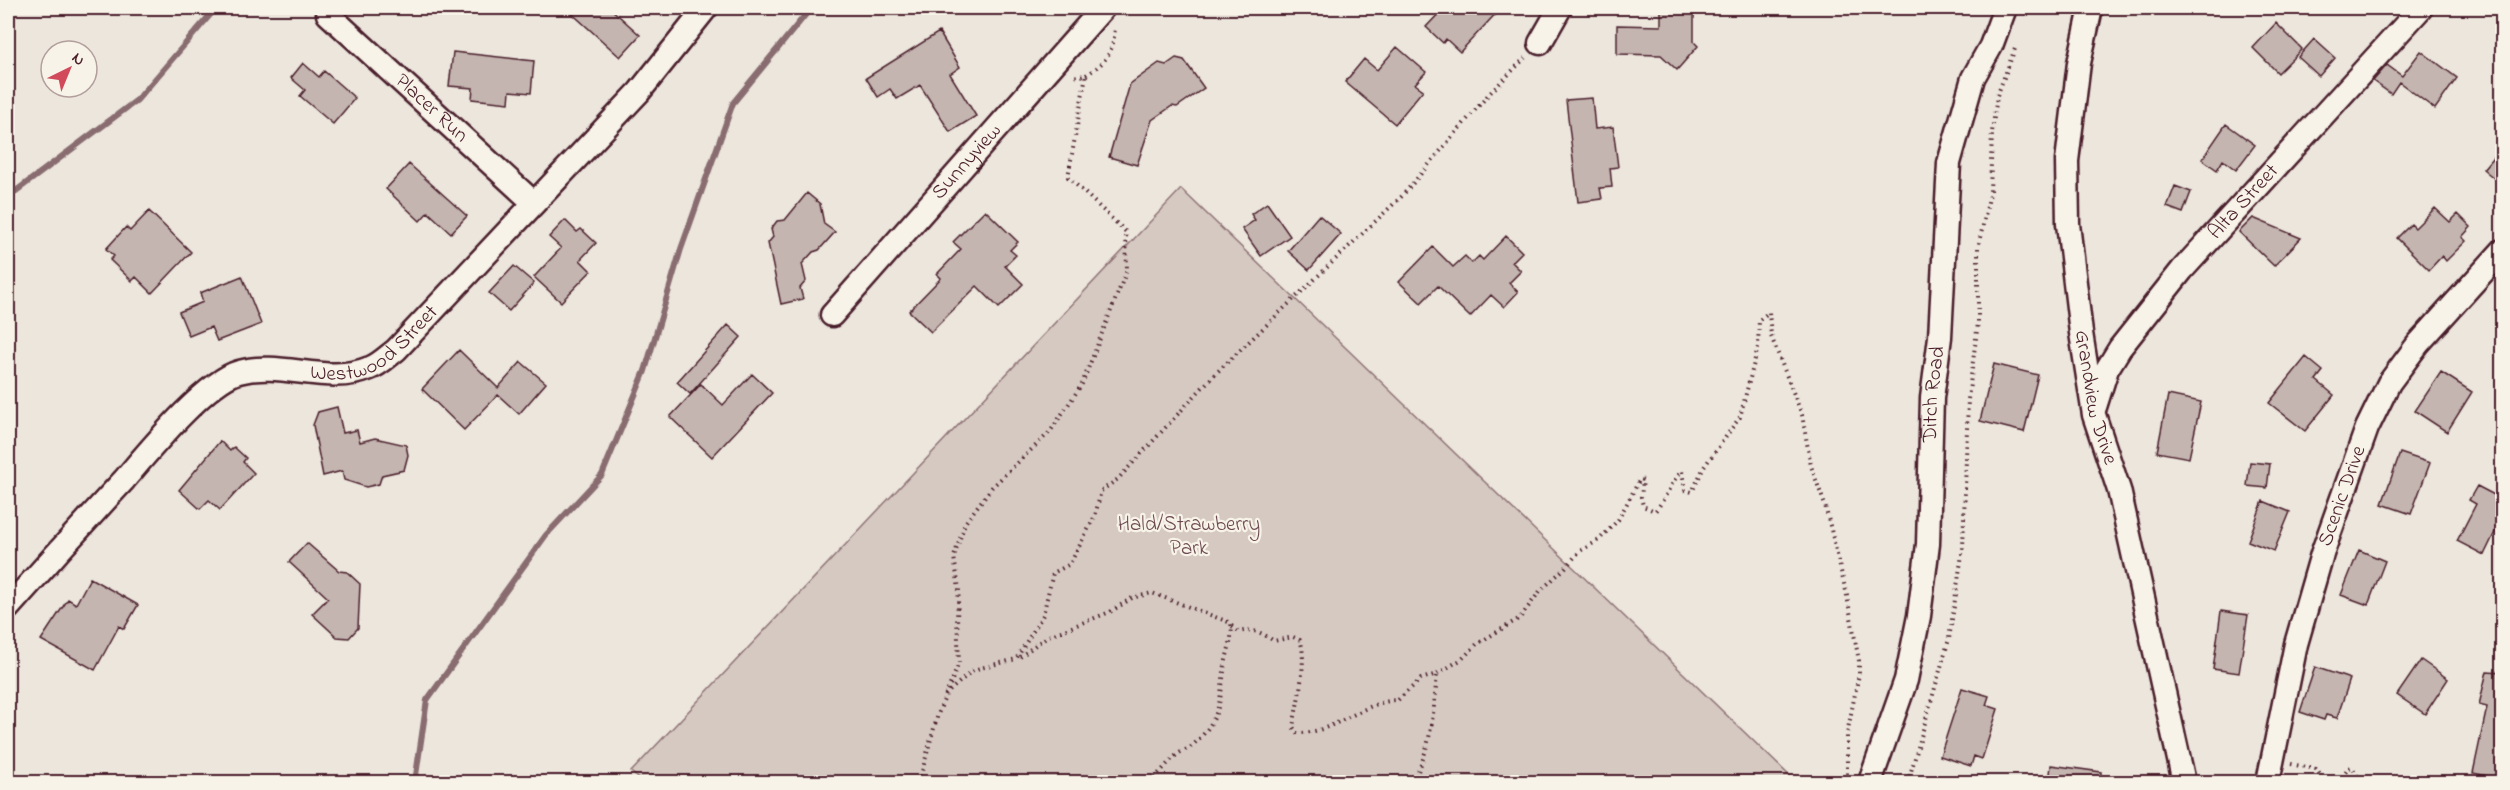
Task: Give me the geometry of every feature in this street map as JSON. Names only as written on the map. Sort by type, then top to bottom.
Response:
[{"type":"street","name":"Westwood Street","points":[[8,608],[172,426],[215,384],[238,372],[258,369],[285,369],[342,375],[370,368],[396,350],[639,92],[706,8]]},
{"type":"street","points":[[1540,43],[1560,8]]},
{"type":"street","name":"Ditch Road","points":[[1870,783],[1906,680],[1923,585],[1928,544],[1932,398],[1940,337],[1949,163],[1973,78],[1991,45],[2005,8]]},
{"type":"street","name":"Grandview Drive","points":[[2091,8],[2079,63],[2067,161],[2068,224],[2081,333],[2094,415],[2119,490],[2184,783]]},
{"type":"street","name":"Alta Street","points":[[2094,415],[2099,389],[2107,369],[2120,348],[2182,270],[2421,8]]},
{"type":"street","name":"Sunnyview","points":[[832,315],[1048,70],[1109,13]]},
{"type":"street","name":"Placer Run","points":[[328,14],[534,203]]},
{"type":"street","name":"Scenic Drive","points":[[2268,783],[2299,632],[2322,554],[2367,428],[2389,383],[2418,344],[2502,251]]},
{"type":"path","points":[[1048,70],[1068,77],[1086,75],[1101,66],[1113,46],[1109,13]]},
{"type":"path","points":[[1016,659],[1043,615],[1053,573],[1070,564],[1095,516],[1101,491],[1118,479],[1214,375],[1402,196],[1488,95],[1540,43]]},
{"type":"path","points":[[1908,783],[1949,639],[1963,548],[1968,399],[1978,323],[1978,248],[1990,193],[1992,132],[1997,96],[2017,44]]},
{"type":"path","points":[[919,783],[938,714],[959,663],[957,617],[959,589],[954,557],[965,523],[993,487],[1050,432],[1082,384],[1127,270],[1126,232],[1068,177],[1086,75]]},
{"type":"path","points":[[1232,627],[1239,632],[1250,629],[1261,632],[1274,641],[1293,637],[1300,640],[1303,660],[1293,727],[1297,733],[1311,734],[1384,700],[1398,700],[1421,679],[1437,674],[1462,659],[1477,644],[1520,618],[1540,591],[1580,551],[1599,540],[1618,520],[1640,479],[1643,480],[1641,496],[1643,506],[1655,511],[1672,480],[1682,471],[1685,490],[1692,492],[1695,489],[1704,467],[1740,417],[1758,347],[1759,320],[1769,312],[1772,336],[1787,380],[1799,406],[1811,466],[1825,505],[1847,597],[1859,661],[1859,674],[1847,734],[1847,783]]},
{"type":"path","points":[[945,695],[973,670],[1016,659],[1046,637],[1110,612],[1132,598],[1152,593],[1232,623],[1232,637],[1215,719],[1193,746],[1178,754],[1160,774],[1148,783]]},
{"type":"path","points":[[1413,783],[1428,750],[1433,724],[1437,674]]},
{"type":"path","points":[[2273,759],[2308,769],[2316,769],[2325,783]]},
{"type":"path","points":[[2338,783],[2352,767],[2361,783]]},
{"type":"green space","name":"Hald/Strawberry Park","points":[[1181,189],[1796,782],[643,782],[631,772]]},
{"type":"building","points":[[566,8],[610,8],[640,35],[620,57]]},
{"type":"building","points":[[1444,8],[1501,8],[1460,52],[1446,39],[1443,43],[1426,27]]},
{"type":"building","points":[[1661,8],[1694,8],[1694,42],[1698,46],[1677,70],[1661,55],[1617,54],[1617,25],[1661,26]]},
{"type":"building","points":[[2276,23],[2302,49],[2278,73],[2253,48]]},
{"type":"building","points":[[939,32],[960,67],[950,74],[976,116],[950,132],[920,85],[897,99],[890,89],[878,97],[866,78]]},
{"type":"building","points":[[2314,39],[2335,58],[2319,76],[2298,57]]},
{"type":"building","points":[[1397,47],[1426,72],[1415,84],[1423,90],[1395,124],[1345,82],[1364,59],[1377,70]]},
{"type":"building","points":[[2421,51],[2457,78],[2435,109],[2399,82],[2391,94],[2373,81],[2387,65],[2402,76]]},
{"type":"building","points":[[453,52],[534,61],[531,93],[510,91],[509,103],[472,99],[473,88],[449,86]]},
{"type":"building","points":[[1176,58],[1184,60],[1204,88],[1177,107],[1172,106],[1152,120],[1137,165],[1109,157],[1130,84],[1159,63],[1166,65]]},
{"type":"building","points":[[303,63],[319,77],[324,71],[355,98],[333,124],[300,96],[305,90],[291,78]]},
{"type":"building","points":[[1592,98],[1595,129],[1613,127],[1618,167],[1610,168],[1612,187],[1600,188],[1602,199],[1578,202],[1566,100]]},
{"type":"building","points":[[2226,124],[2255,145],[2236,170],[2223,160],[2217,170],[2202,159]]},
{"type":"building","points":[[2502,146],[2502,185],[2483,169]]},
{"type":"building","points":[[409,164],[467,216],[451,233],[428,212],[420,221],[386,189]]},
{"type":"building","points":[[2175,186],[2191,192],[2183,213],[2167,207]]},
{"type":"building","points":[[807,193],[820,204],[824,224],[835,232],[802,264],[806,281],[800,288],[803,299],[781,304],[768,243],[773,237],[771,229],[777,221],[785,220]]},
{"type":"building","points":[[1267,203],[1290,236],[1261,256],[1242,229],[1255,220],[1251,214]]},
{"type":"building","points":[[2435,208],[2450,222],[2458,214],[2471,227],[2462,237],[2466,241],[2446,261],[2442,256],[2429,270],[2397,238],[2411,224],[2415,228]]},
{"type":"building","points":[[985,210],[1018,242],[1010,250],[1016,255],[1005,266],[1023,284],[999,308],[977,286],[931,332],[909,311],[941,278],[937,274],[961,249],[953,242]]},
{"type":"building","points":[[149,211],[191,252],[152,293],[136,277],[132,281],[110,260],[114,256],[106,249],[126,227],[130,231]]},
{"type":"building","points":[[1319,215],[1341,234],[1309,270],[1288,251]]},
{"type":"building","points":[[2253,218],[2301,238],[2274,266],[2239,232]]},
{"type":"building","points":[[565,220],[577,232],[581,229],[596,243],[580,260],[591,271],[561,302],[534,277],[561,248],[549,237]]},
{"type":"building","points":[[1506,236],[1522,252],[1512,262],[1521,271],[1509,283],[1518,292],[1504,307],[1491,295],[1470,317],[1438,286],[1421,303],[1399,282],[1433,247],[1453,267],[1465,256],[1472,263],[1479,256],[1483,260]]},
{"type":"building","points":[[514,266],[534,283],[509,311],[489,293]]},
{"type":"building","points":[[242,276],[261,324],[217,341],[211,327],[189,336],[179,312],[203,302],[200,293]]},
{"type":"building","points":[[728,325],[741,337],[690,394],[677,382]]},
{"type":"building","points":[[459,350],[498,388],[521,362],[546,383],[519,414],[498,395],[464,430],[422,389]]},
{"type":"building","points":[[2306,357],[2323,371],[2316,380],[2334,395],[2305,431],[2269,403]]},
{"type":"building","points":[[1994,364],[2038,375],[2024,432],[1980,421]]},
{"type":"building","points":[[2441,372],[2472,392],[2447,432],[2415,411]]},
{"type":"building","points":[[752,374],[772,393],[712,457],[670,417],[701,384],[723,405]]},
{"type":"building","points":[[2168,395],[2201,402],[2189,458],[2157,452]]},
{"type":"building","points":[[337,407],[343,433],[357,430],[360,442],[375,438],[406,445],[408,455],[404,470],[382,475],[379,484],[366,487],[344,480],[342,471],[323,476],[313,425],[318,412]]},
{"type":"building","points":[[220,441],[230,451],[234,447],[246,458],[243,462],[254,473],[220,510],[209,500],[200,509],[179,490]]},
{"type":"building","points":[[2400,453],[2430,463],[2411,514],[2382,504]]},
{"type":"building","points":[[2250,462],[2270,464],[2267,488],[2247,486]]},
{"type":"building","points":[[2477,486],[2502,499],[2502,531],[2497,528],[2484,555],[2457,541],[2476,504],[2469,500]]},
{"type":"building","points":[[2263,501],[2290,512],[2274,551],[2248,541]]},
{"type":"building","points":[[307,543],[339,571],[347,572],[360,584],[358,628],[349,638],[337,637],[312,614],[328,598],[289,562]]},
{"type":"building","points":[[2359,550],[2385,561],[2368,605],[2341,595]]},
{"type":"building","points":[[90,578],[138,605],[124,629],[119,626],[95,670],[41,640],[68,599],[76,604]]},
{"type":"building","points":[[2221,611],[2248,615],[2239,673],[2213,669]]},
{"type":"building","points":[[2421,660],[2448,679],[2425,714],[2397,695]]},
{"type":"building","points":[[2315,667],[2350,679],[2337,718],[2326,715],[2324,720],[2300,712]]},
{"type":"building","points":[[2487,671],[2502,672],[2502,779],[2473,773],[2487,707],[2479,705]]},
{"type":"building","points":[[1962,688],[1989,696],[1986,705],[1998,709],[1982,759],[1974,756],[1971,766],[1940,756]]},
{"type":"building","points":[[2051,765],[2101,772],[2101,783],[2049,783]]},
{"type":"waterway","points":[[8,197],[137,100],[216,8]]},
{"type":"waterway","points":[[415,782],[427,700],[546,535],[602,475],[645,371],[681,249],[733,103],[811,8]]}]
